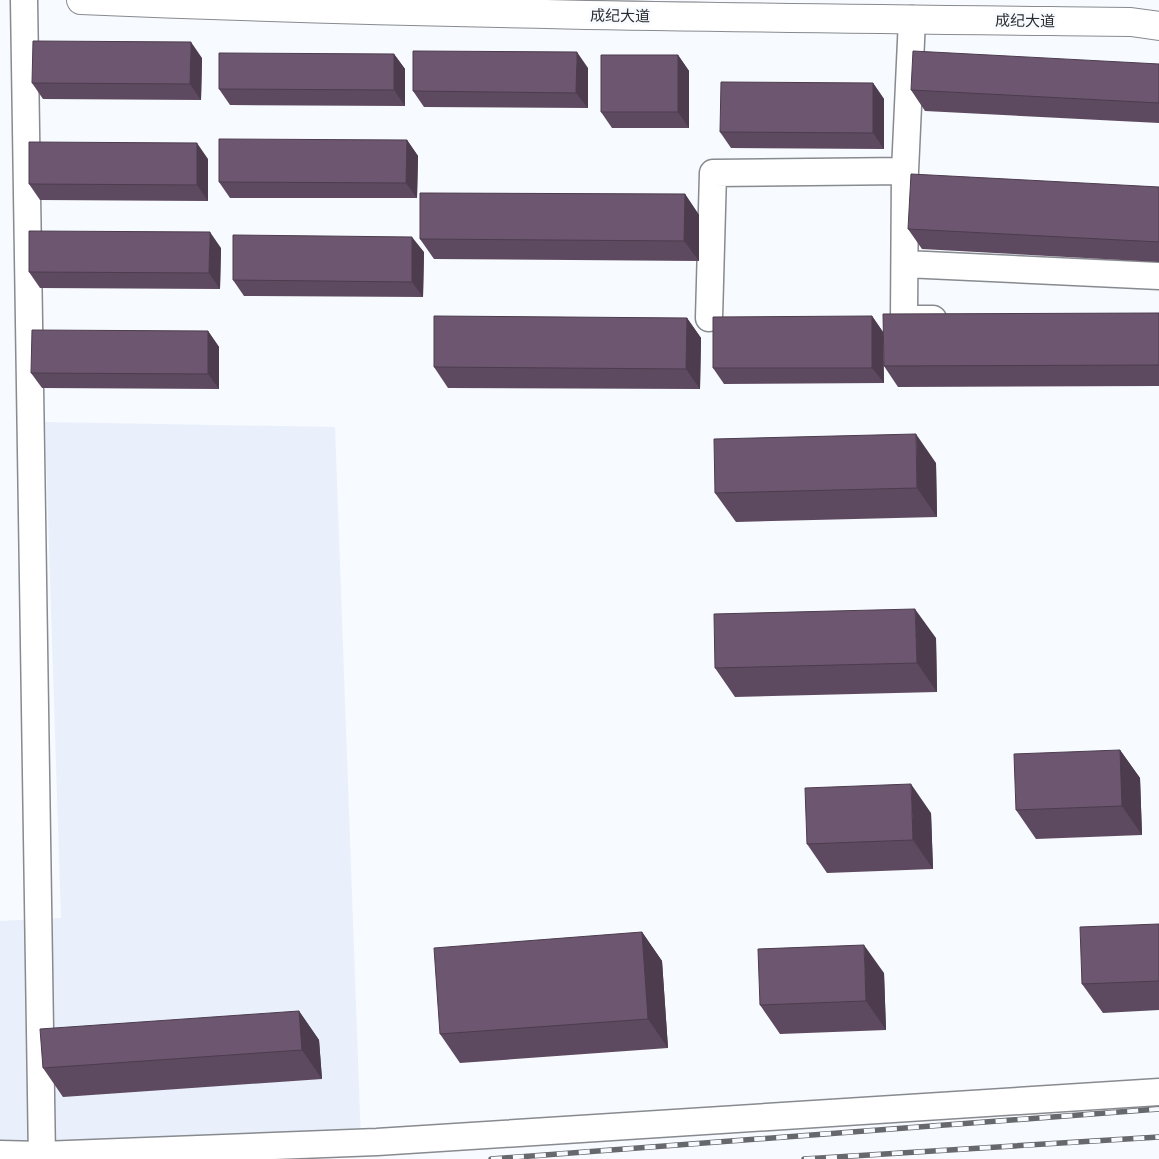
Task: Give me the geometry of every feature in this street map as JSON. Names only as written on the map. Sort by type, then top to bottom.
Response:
[{"type":"main road","name":"成纪大道","points":[[81,0],[568,8],[912,19],[1131,22],[1159,26]]},
{"type":"street","points":[[24,0],[42,1157]]},
{"type":"street","points":[[912,19],[906,171],[904,319],[953,320]]},
{"type":"street","points":[[709,318],[713,173],[906,171]]},
{"type":"street","points":[[904,264],[1159,276]]},
{"type":"street","points":[[0,1154],[42,1157],[377,1142],[1159,1092]]},
{"type":"shaded area","points":[[45,422],[335,427],[361,1143],[0,1159],[0,921],[61,918]]},
{"type":"building","points":[[33,41],[191,42],[190,84],[32,83]]},
{"type":"building","points":[[413,51],[577,52],[576,93],[413,91]]},
{"type":"building","points":[[913,51],[1159,64],[1159,103],[911,90]]},
{"type":"building","points":[[219,53],[394,54],[394,90],[219,89]]},
{"type":"building","points":[[601,55],[678,55],[678,112],[601,112]]},
{"type":"building","points":[[721,82],[873,83],[873,133],[720,132]]},
{"type":"building","points":[[219,139],[407,140],[406,183],[219,182]]},
{"type":"building","points":[[29,142],[197,143],[197,185],[29,184]]},
{"type":"building","points":[[911,174],[1159,187],[1159,242],[908,229]]},
{"type":"building","points":[[420,193],[685,194],[684,241],[420,239]]},
{"type":"building","points":[[29,231],[210,232],[209,273],[29,272]]},
{"type":"building","points":[[233,235],[412,237],[412,282],[233,280]]},
{"type":"building","points":[[1159,313],[1159,365],[884,366],[883,314]]},
{"type":"building","points":[[434,316],[687,318],[686,369],[434,367]]},
{"type":"building","points":[[872,316],[872,368],[713,368],[713,317]]},
{"type":"building","points":[[32,330],[208,331],[208,374],[31,373]]},
{"type":"building","points":[[916,434],[917,488],[715,493],[714,439]]},
{"type":"building","points":[[915,609],[917,663],[715,668],[714,614]]},
{"type":"building","points":[[1120,750],[1122,806],[1016,810],[1014,754]]},
{"type":"building","points":[[911,784],[913,840],[807,844],[805,788]]},
{"type":"building","points":[[1159,924],[1159,981],[1082,984],[1080,927]]},
{"type":"building","points":[[642,932],[648,1019],[440,1034],[434,948]]},
{"type":"building","points":[[864,945],[866,1001],[760,1005],[758,949]]},
{"type":"building","points":[[299,1011],[302,1050],[43,1068],[40,1029]]},
{"type":"railway","points":[[491,1159],[1159,1109]]},
{"type":"railway","points":[[804,1159],[1159,1137]]}]
